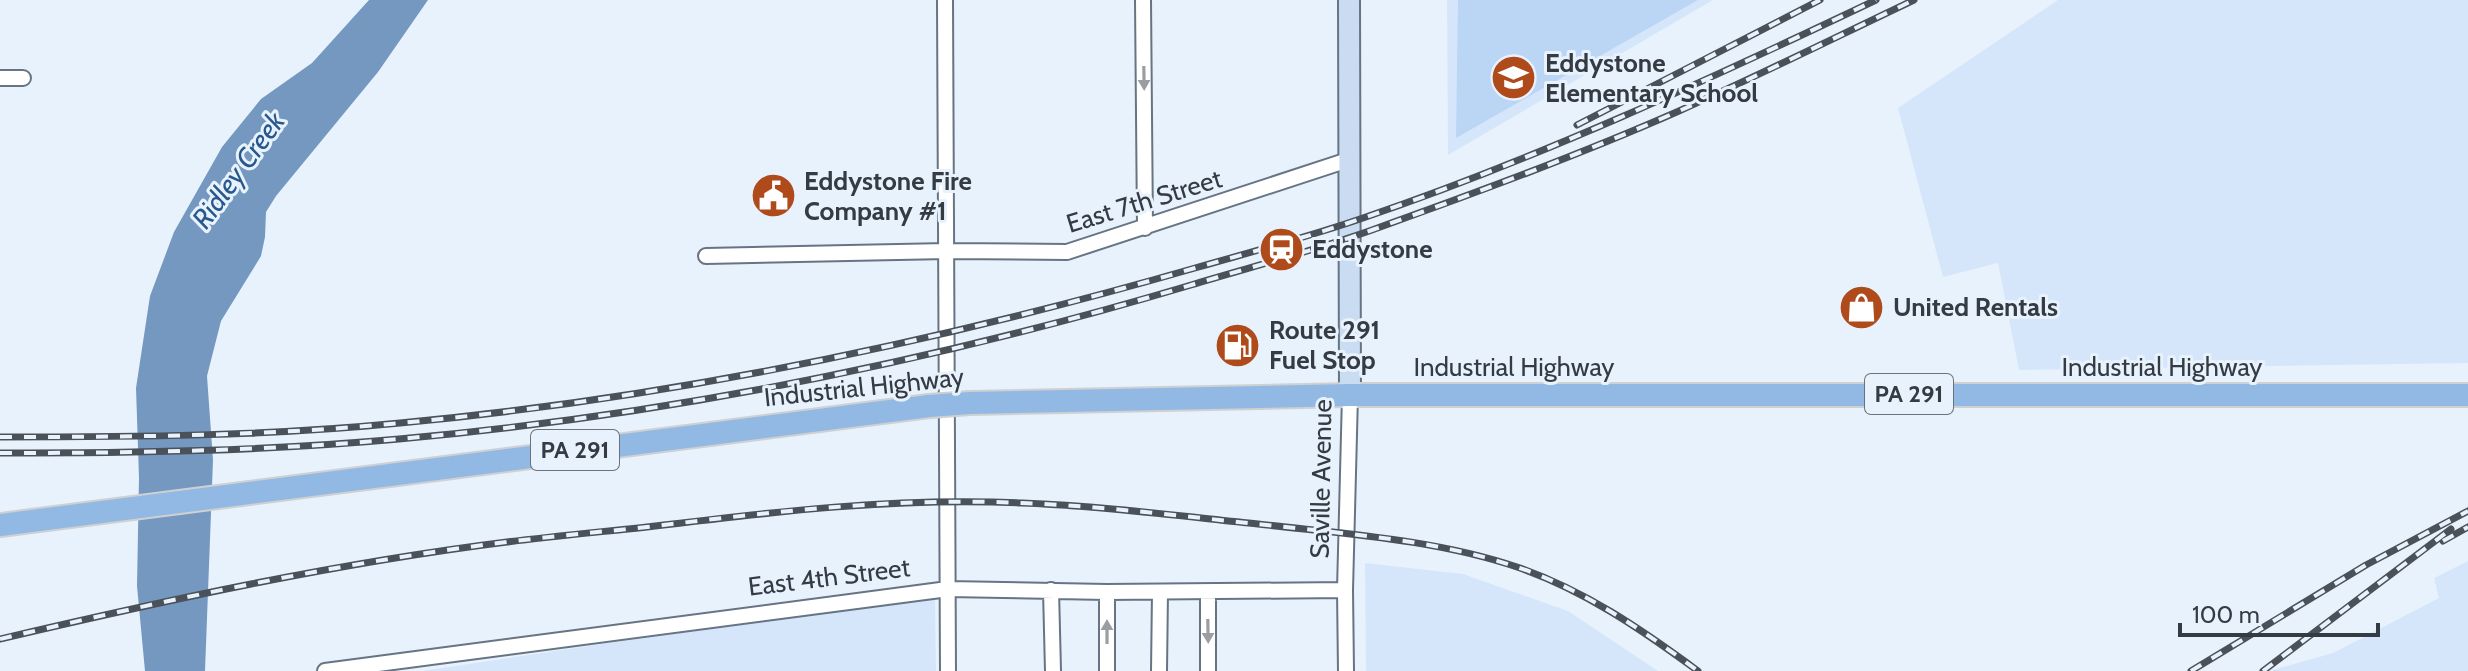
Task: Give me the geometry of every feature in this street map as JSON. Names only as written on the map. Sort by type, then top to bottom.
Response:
[{"type":"main road","name":"Industrial Highway","points":[[0,525],[970,403],[1350,395],[2468,395]]},
{"type":"street","points":[[945,0],[948,671]]},
{"type":"street","points":[[1143,0],[1145,228]]},
{"type":"street","name":"Saville Avenue","points":[[1346,671],[1350,395],[1349,0]]},
{"type":"street","points":[[0,78],[23,78]]},
{"type":"street","name":"East 7th Street","points":[[706,256],[1067,252],[1351,159]]},
{"type":"street","name":"East 4th Street","points":[[325,671],[948,589],[1107,592],[1345,590]]},
{"type":"street","points":[[1051,590],[1053,671]]},
{"type":"street","points":[[1107,592],[1107,671]]},
{"type":"street","points":[[1159,671],[1160,592]]},
{"type":"street","points":[[1208,592],[1208,671]]},
{"type":"shaded area","name":"Eddystone Elementary School","points":[[1447,0],[1713,0],[1448,155]]},
{"type":"shaded area","name":"Eddystone Elementary School","points":[[1458,0],[1698,0],[1456,138]]},
{"type":"shaded area","points":[[2058,0],[2468,0],[2468,363],[2019,370],[1998,263],[1943,277],[1898,108]]},
{"type":"shaded area","points":[[2468,561],[2468,671],[2269,671],[2333,653],[2439,598],[2434,578]]},
{"type":"shaded area","points":[[1365,563],[1463,574],[1568,611],[1658,671],[1366,671]]},
{"type":"shaded area","points":[[935,598],[936,671],[422,671],[609,643]]},
{"type":"water","name":"Ridley Creek","points":[[369,0],[428,0],[378,72],[266,212],[261,256],[221,321],[207,376],[213,460],[205,671],[145,671],[137,586],[139,478],[136,388],[150,296],[174,232],[222,147],[261,99],[312,63]]},
{"type":"railway","points":[[1577,125],[1820,0]]},
{"type":"railway","points":[[0,437],[250,433],[400,423],[501,412],[701,383],[999,320],[1279,244],[1429,195],[1558,144],[1876,0]]},
{"type":"railway","points":[[0,453],[249,449],[499,429],[600,416],[799,382],[996,338],[1305,252],[1449,202],[1679,111],[1914,0]]},
{"type":"railway","points":[[0,639],[252,584],[443,551],[787,511],[881,504],[975,502],[1052,504],[1140,512],[1356,535],[1454,550],[1517,567],[1566,587],[1633,626],[1698,671]]},
{"type":"railway","points":[[2191,671],[2366,565],[2468,511]]},
{"type":"railway","points":[[2443,541],[2468,527]]},
{"type":"railway","points":[[2263,671],[2451,529]]},
{"type":"place","name":"Eddystone Elementary School","points":[[1514,78]]},
{"type":"place","name":"Eddystone Fire Company #1","points":[[773,196]]},
{"type":"place","name":"Eddystone","points":[[1281,249]]},
{"type":"place","name":"United Rentals","points":[[1862,307]]},
{"type":"place","name":"Route 291 Fuel Stop","points":[[1238,345]]}]
